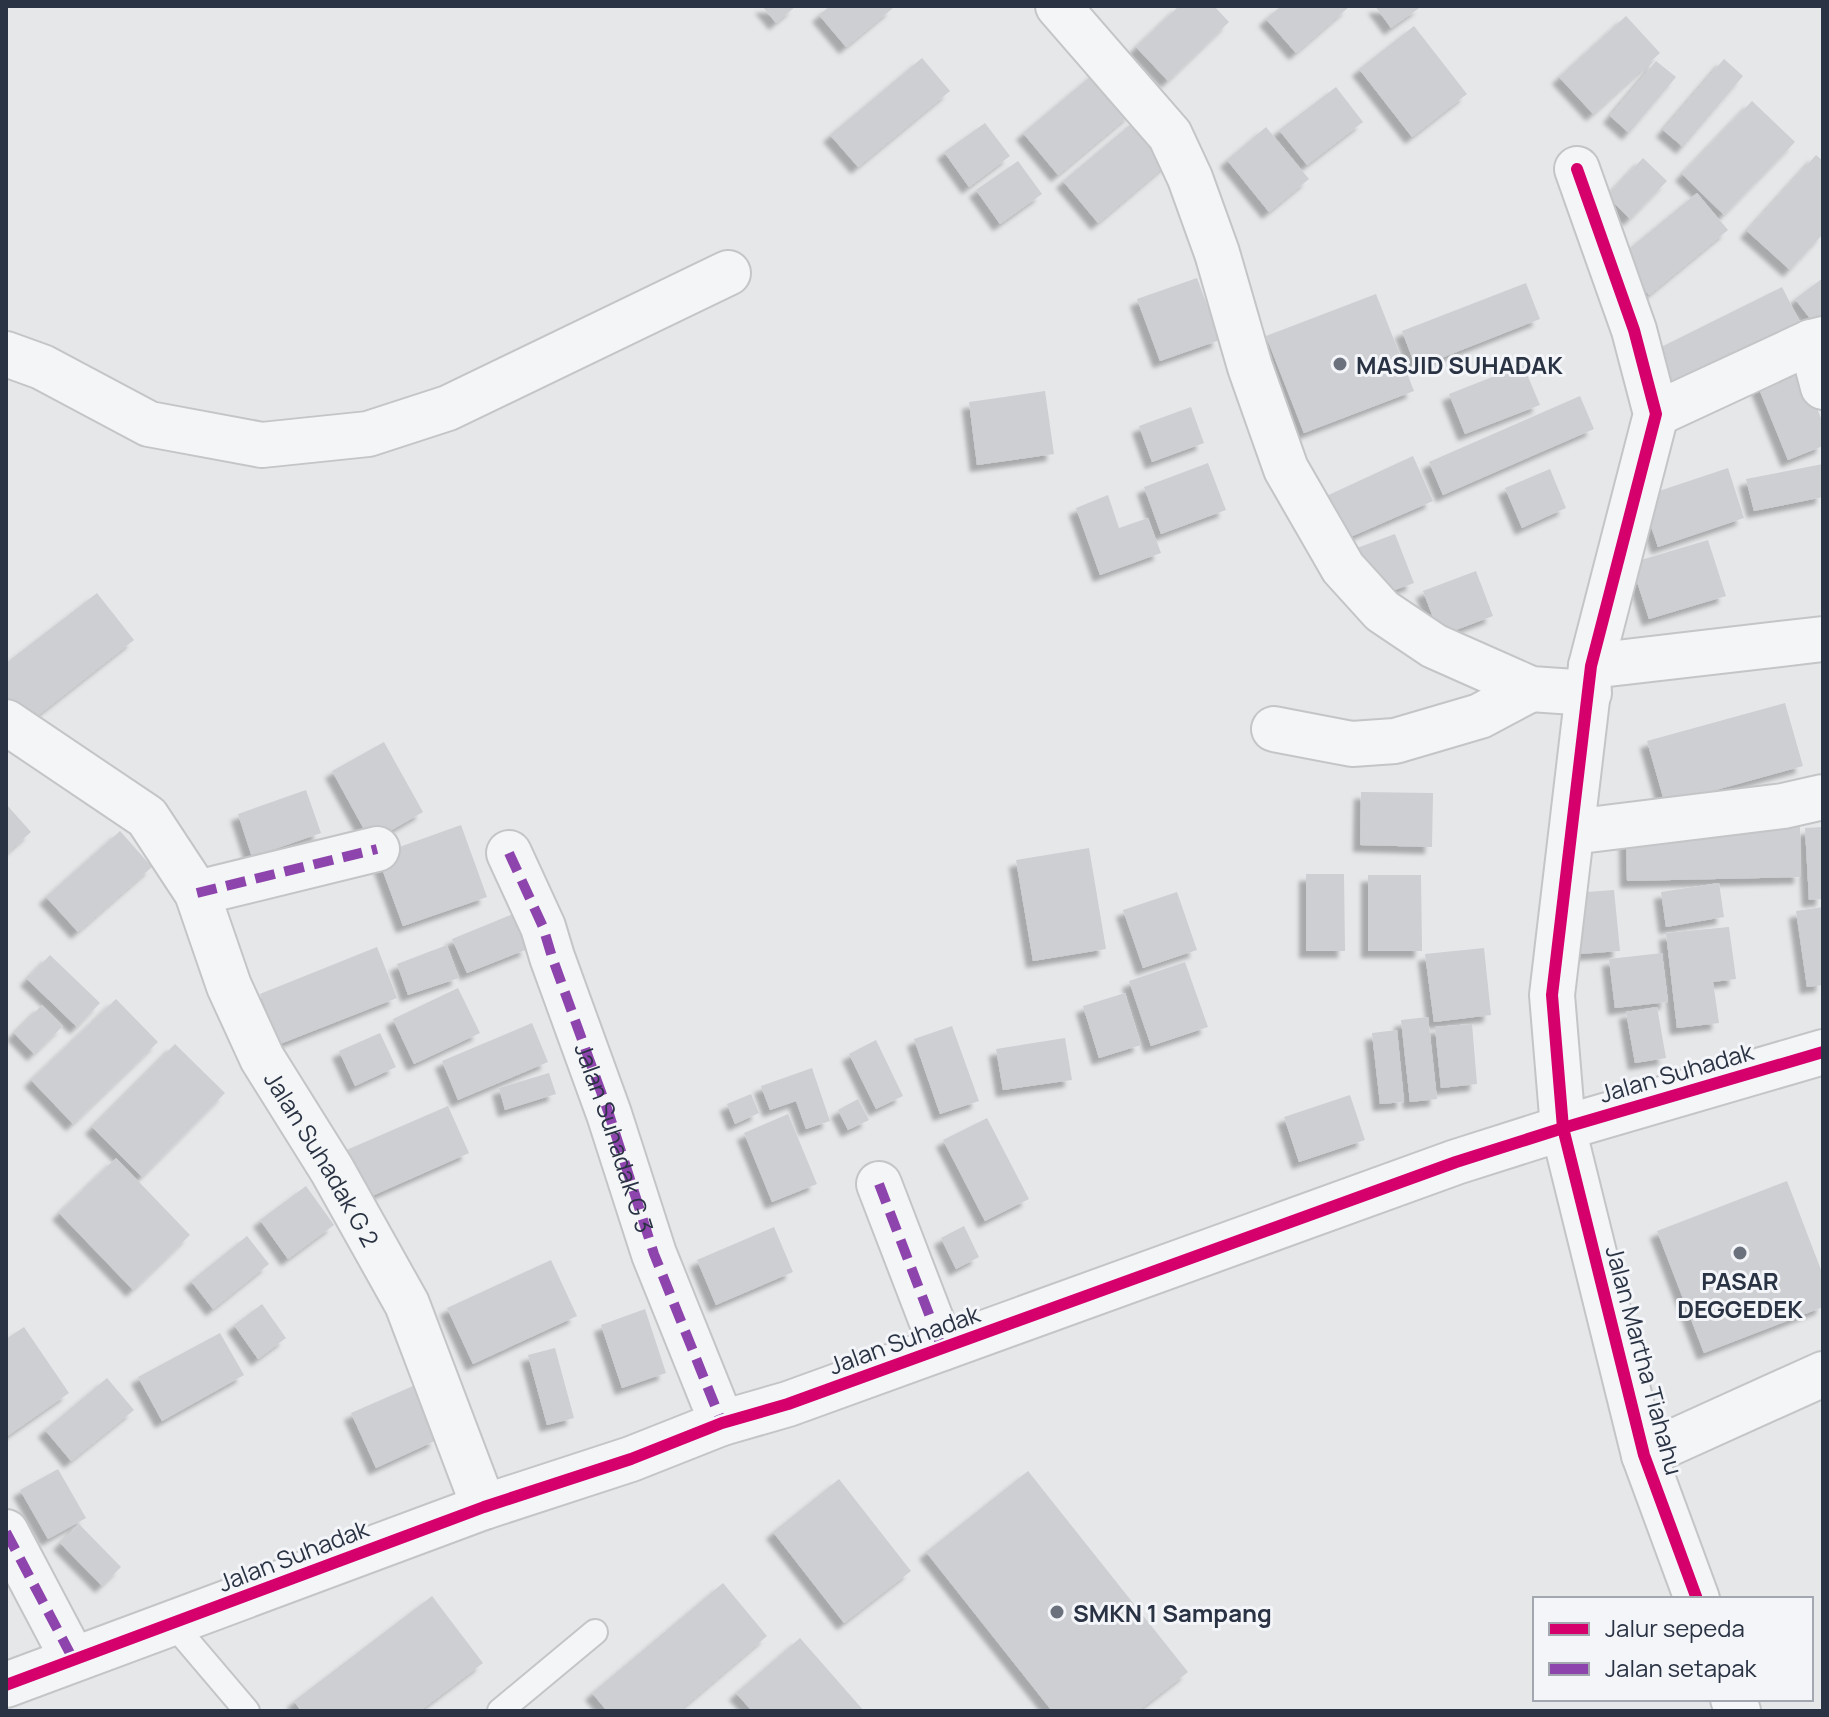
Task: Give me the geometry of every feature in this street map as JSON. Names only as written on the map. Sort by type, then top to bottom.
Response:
[{"type":"street","points":[[1058,6],[1170,135],[1190,178],[1217,253],[1250,367],[1286,469],[1343,568],[1382,611],[1434,646],[1531,689]]},
{"type":"street","points":[[1577,169],[1634,330],[1656,414],[1817,341],[1823,387]]},
{"type":"street","points":[[6,354],[42,367],[149,424],[262,445],[368,434],[448,408],[728,273]]},
{"type":"street","name":"Jalan Martha Tiahahu","points":[[1656,414],[1590,680],[1552,995],[1563,1128],[1644,1455],[1696,1597]]},
{"type":"street","points":[[1274,729],[1352,744],[1395,741],[1480,716],[1531,689],[1823,639]]},
{"type":"street","name":"Jalan Suhadak G 2","points":[[6,722],[147,817],[197,893],[229,986],[262,1058],[332,1170],[407,1304],[484,1507]]},
{"type":"street","points":[[1572,832],[1783,806],[1823,797]]},
{"type":"street","points":[[197,893],[377,849]]},
{"type":"street","name":"Jalan Suhadak G 3","points":[[509,853],[543,927],[654,1254],[722,1423]]},
{"type":"street","name":"Jalan Suhadak","points":[[6,1685],[484,1507],[631,1459],[722,1423],[788,1404],[1441,1168],[1563,1128],[1823,1052]]},
{"type":"street","points":[[879,1184],[942,1348]]},
{"type":"street","points":[[1644,1455],[1823,1374]]},
{"type":"street","points":[[6,1532],[73,1659]]},
{"type":"lane","points":[[173,1624],[247,1711]]},
{"type":"lane","points":[[500,1711],[595,1632]]},
{"type":"building","points":[[762,6],[796,6],[776,23]]},
{"type":"building","points":[[830,6],[893,8],[846,47],[819,15]]},
{"type":"building","points":[[1179,6],[1214,6],[1229,22],[1168,81],[1136,47]]},
{"type":"building","points":[[1281,6],[1350,6],[1296,53],[1266,19]]},
{"type":"building","points":[[1375,6],[1422,6],[1391,28]]},
{"type":"building","points":[[1626,16],[1660,53],[1593,114],[1559,77]]},
{"type":"building","points":[[1414,26],[1467,94],[1412,137],[1359,69]]},
{"type":"building","points":[[922,58],[950,91],[858,167],[830,135]]},
{"type":"building","points":[[1724,59],[1743,76],[1683,147],[1663,130]]},
{"type":"building","points":[[1656,61],[1676,77],[1629,133],[1610,116]]},
{"type":"building","points":[[1097,71],[1132,113],[1058,175],[1023,133]]},
{"type":"building","points":[[1336,87],[1363,122],[1307,165],[1279,130]]},
{"type":"building","points":[[1752,101],[1795,142],[1724,215],[1682,174]]},
{"type":"building","points":[[1137,119],[1172,160],[1098,223],[1063,181]]},
{"type":"building","points":[[985,123],[1010,156],[969,187],[944,152]]},
{"type":"building","points":[[1266,127],[1309,179],[1269,212],[1227,160]]},
{"type":"building","points":[[1816,155],[1823,161],[1823,234],[1790,270],[1747,231]]},
{"type":"building","points":[[1643,158],[1667,181],[1630,219],[1607,196]]},
{"type":"building","points":[[1018,161],[1042,194],[1000,224],[976,190]]},
{"type":"building","points":[[1697,193],[1728,230],[1649,295],[1618,258]]},
{"type":"building","points":[[1197,278],[1220,340],[1160,361],[1137,299]]},
{"type":"building","points":[[1823,278],[1823,331],[1821,333],[1795,299]]},
{"type":"building","points":[[1526,283],[1540,319],[1416,368],[1402,331]]},
{"type":"building","points":[[1782,287],[1803,328],[1662,398],[1641,357]]},
{"type":"building","name":"MASJID SUHADAK","points":[[1376,294],[1414,391],[1304,433],[1266,336]]},
{"type":"building","points":[[1798,362],[1823,423],[1823,446],[1788,460],[1755,379]]},
{"type":"building","points":[[1523,365],[1540,405],[1465,434],[1449,394]]},
{"type":"building","points":[[1045,391],[1054,454],[977,465],[969,402]]},
{"type":"building","points":[[1580,396],[1594,429],[1443,495],[1429,462]]},
{"type":"building","points":[[1191,407],[1204,443],[1152,462],[1139,426]]},
{"type":"building","points":[[1413,456],[1433,501],[1339,542],[1320,499]]},
{"type":"building","points":[[1208,463],[1226,510],[1161,534],[1144,487]]},
{"type":"building","points":[[1823,464],[1823,497],[1754,511],[1746,479]]},
{"type":"building","points":[[1728,468],[1744,518],[1658,547],[1641,497]]},
{"type":"building","points":[[1550,469],[1566,508],[1522,528],[1505,488]]},
{"type":"building","points":[[1108,495],[1119,528],[1148,518],[1161,553],[1100,575],[1076,508]]},
{"type":"building","points":[[1395,534],[1414,583],[1376,597],[1357,548]]},
{"type":"building","points":[[1708,540],[1726,596],[1649,619],[1631,563]]},
{"type":"building","points":[[1476,571],[1493,616],[1440,636],[1423,591]]},
{"type":"building","points":[[97,593],[134,640],[27,724],[6,697],[6,663]]},
{"type":"building","points":[[1785,703],[1803,766],[1665,804],[1647,741]]},
{"type":"building","points":[[384,742],[423,812],[371,842],[332,771]]},
{"type":"building","points":[[306,790],[321,833],[252,857],[238,814]]},
{"type":"building","points":[[1361,792],[1433,793],[1432,847],[1360,845]]},
{"type":"building","points":[[6,804],[31,832],[6,854]]},
{"type":"building","points":[[461,825],[487,897],[403,926],[377,855]]},
{"type":"building","points":[[1800,827],[1801,877],[1627,881],[1626,830]]},
{"type":"building","points":[[1823,827],[1823,899],[1809,900],[1805,828]]},
{"type":"building","points":[[120,831],[152,867],[78,932],[46,897]]},
{"type":"building","points":[[1089,848],[1106,949],[1033,961],[1016,860]]},
{"type":"building","points":[[1306,874],[1344,874],[1345,951],[1306,951]]},
{"type":"building","points":[[1368,875],[1421,875],[1422,951],[1368,951]]},
{"type":"building","points":[[1719,883],[1724,917],[1666,927],[1661,892]]},
{"type":"building","points":[[1614,890],[1620,951],[1579,954],[1574,893]]},
{"type":"building","points":[[1177,892],[1197,950],[1143,968],[1123,910]]},
{"type":"building","points":[[1823,907],[1823,985],[1807,987],[1796,911]]},
{"type":"building","points":[[513,914],[528,949],[467,973],[452,939]]},
{"type":"building","points":[[1729,927],[1736,979],[1713,982],[1719,1023],[1677,1028],[1666,933]]},
{"type":"building","points":[[447,945],[459,978],[408,995],[397,964]]},
{"type":"building","points":[[377,947],[397,998],[280,1044],[260,994]]},
{"type":"building","points":[[1484,948],[1491,1015],[1434,1022],[1425,954]]},
{"type":"building","points":[[1662,953],[1668,1002],[1615,1008],[1609,959]]},
{"type":"building","points":[[50,955],[100,1003],[77,1027],[27,979]]},
{"type":"building","points":[[1185,962],[1208,1027],[1151,1046],[1129,981]]},
{"type":"building","points":[[458,988],[480,1033],[414,1064],[393,1019]]},
{"type":"building","points":[[1125,993],[1141,1045],[1099,1058],[1083,1006]]},
{"type":"building","points":[[116,999],[158,1042],[73,1124],[31,1080]]},
{"type":"building","points":[[42,1005],[63,1026],[34,1054],[14,1033]]},
{"type":"building","points":[[1657,1007],[1666,1058],[1635,1063],[1626,1012]]},
{"type":"building","points":[[1428,1017],[1437,1099],[1410,1102],[1401,1020]]},
{"type":"building","points":[[532,1023],[548,1062],[458,1100],[442,1061]]},
{"type":"building","points":[[1472,1024],[1477,1084],[1441,1088],[1435,1027]]},
{"type":"building","points":[[952,1026],[979,1101],[940,1114],[914,1039]]},
{"type":"building","points":[[1397,1030],[1404,1102],[1380,1104],[1372,1033]]},
{"type":"building","points":[[380,1033],[396,1067],[355,1086],[339,1051]]},
{"type":"building","points":[[1065,1038],[1072,1080],[1003,1090],[996,1049]]},
{"type":"building","points":[[876,1040],[903,1096],[876,1109],[849,1054]]},
{"type":"building","points":[[175,1044],[225,1093],[142,1177],[92,1127]]},
{"type":"building","points":[[812,1068],[830,1121],[806,1129],[796,1101],[770,1110],[761,1086]]},
{"type":"building","points":[[549,1073],[556,1094],[505,1110],[499,1088]]},
{"type":"building","points":[[751,1094],[759,1113],[735,1124],[727,1104]]},
{"type":"building","points":[[1350,1095],[1365,1140],[1299,1162],[1284,1117]]},
{"type":"building","points":[[858,1099],[869,1120],[848,1130],[838,1110]]},
{"type":"building","points":[[448,1106],[469,1153],[363,1200],[342,1152]]},
{"type":"building","points":[[788,1114],[817,1184],[772,1202],[744,1133]]},
{"type":"building","points":[[987,1118],[1029,1199],[985,1221],[943,1140]]},
{"type":"building","points":[[116,1158],[190,1235],[133,1290],[59,1213]]},
{"type":"building","name":"PASAR DEGGEDEK","points":[[1787,1181],[1823,1275],[1823,1307],[1704,1353],[1657,1231]]},
{"type":"building","points":[[306,1186],[334,1225],[288,1259],[260,1220]]},
{"type":"building","points":[[964,1226],[979,1257],[956,1269],[941,1238]]},
{"type":"building","points":[[774,1227],[793,1272],[716,1305],[697,1260]]},
{"type":"building","points":[[247,1236],[269,1264],[213,1309],[191,1281]]},
{"type":"building","points":[[551,1260],[577,1316],[473,1364],[447,1308]]},
{"type":"building","points":[[262,1304],[286,1338],[258,1359],[234,1325]]},
{"type":"building","points":[[645,1309],[666,1373],[622,1388],[601,1325]]},
{"type":"building","points":[[24,1327],[69,1393],[6,1437],[6,1339]]},
{"type":"building","points":[[220,1333],[244,1375],[162,1421],[138,1377]]},
{"type":"building","points":[[555,1348],[574,1418],[547,1425],[528,1355]]},
{"type":"building","points":[[107,1378],[134,1410],[71,1461],[45,1430]]},
{"type":"building","points":[[413,1386],[437,1440],[376,1468],[351,1413]]},
{"type":"building","points":[[58,1469],[86,1518],[48,1539],[20,1490]]},
{"type":"building","name":"SMKN 1 Sampang","points":[[1028,1471],[1188,1672],[1138,1711],[1052,1711],[926,1552]]},
{"type":"building","points":[[839,1479],[911,1571],[844,1623],[773,1532]]},
{"type":"building","points":[[79,1524],[121,1567],[102,1586],[60,1543]]},
{"type":"building","points":[[723,1583],[767,1636],[679,1711],[607,1711],[592,1693]]},
{"type":"building","points":[[432,1596],[483,1663],[420,1711],[301,1711],[294,1701]]},
{"type":"building","points":[[800,1638],[864,1711],[752,1711],[736,1693]]},
{"type":"marked path","points":[[197,893],[377,849]]},
{"type":"marked path","points":[[509,853],[543,927],[654,1254],[722,1423]]},
{"type":"marked path","points":[[879,1184],[942,1348]]},
{"type":"marked path","points":[[6,1532],[73,1659]]},
{"type":"cycle path","points":[[1577,169],[1634,330],[1656,414],[1591,666],[1552,995],[1563,1128],[1644,1455],[1696,1597]]},
{"type":"cycle path","points":[[6,1685],[484,1507],[631,1459],[722,1423],[788,1404],[1456,1162],[1823,1052]]},
{"type":"place","name":"MASJID SUHADAK","points":[[1340,364]]},
{"type":"place","name":"PASAR DEGGEDEK","points":[[1740,1253]]},
{"type":"place","name":"SMKN 1 Sampang","points":[[1057,1612]]}]
